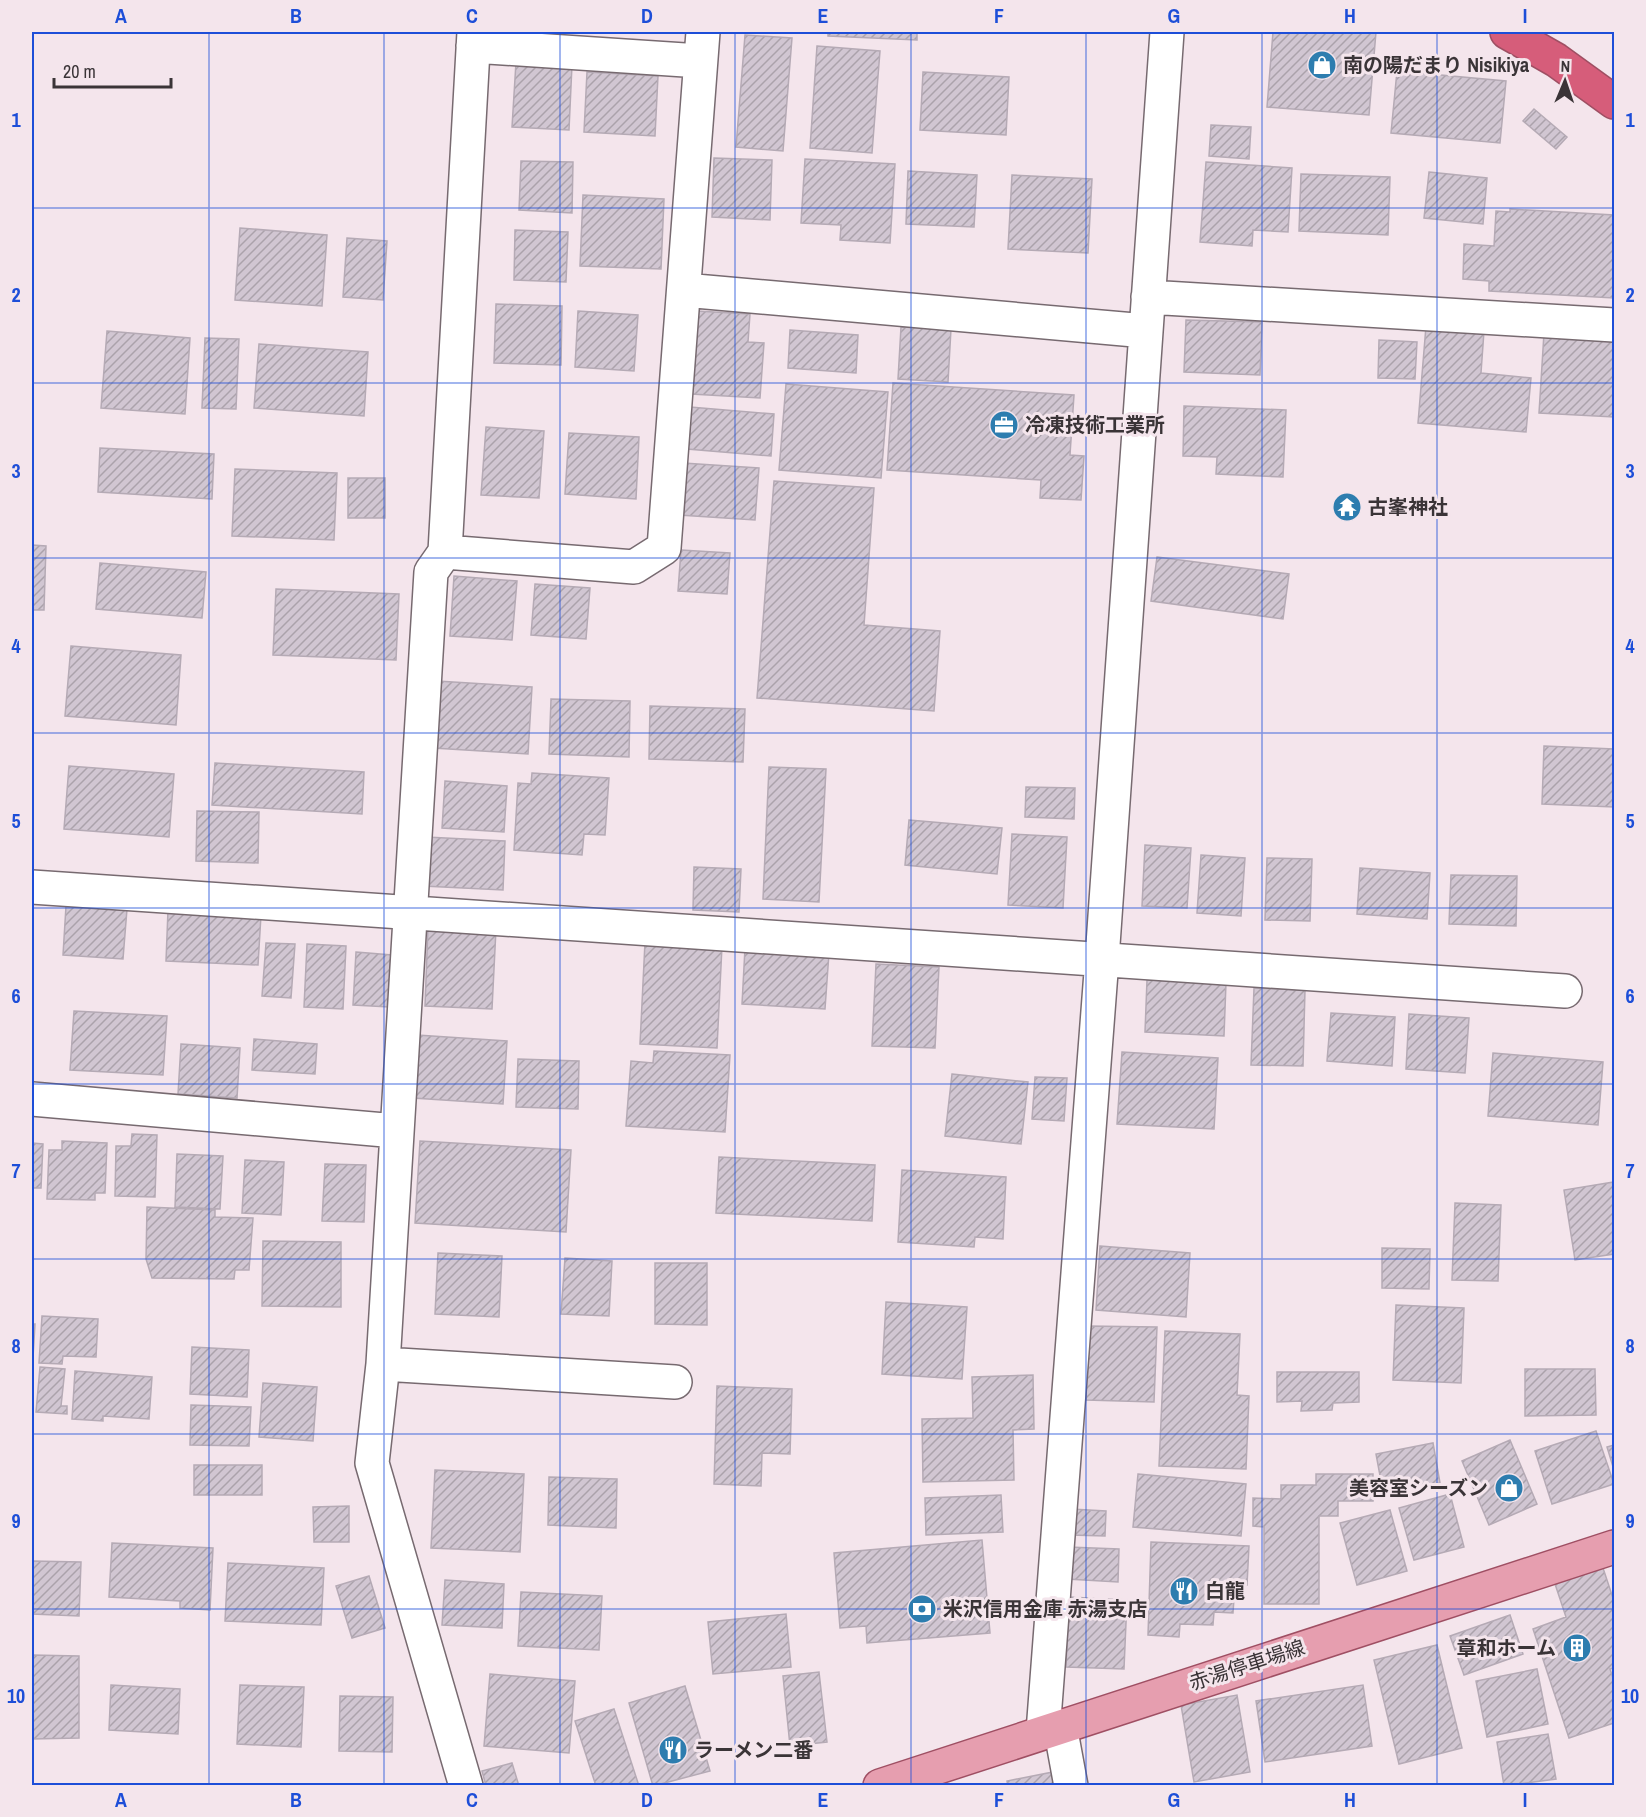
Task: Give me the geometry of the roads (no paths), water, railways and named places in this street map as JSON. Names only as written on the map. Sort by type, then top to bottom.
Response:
[{"type":"highway","points":[[1507,32],[1556,60],[1614,102]]},
{"type":"main road","name":"赤湯停車場線","points":[[880,1785],[1614,1547]]},
{"type":"street","points":[[1071,1785],[1052,1729],[1102,959],[1167,32]]},
{"type":"street","points":[[445,552],[634,567],[664,548],[701,46],[474,38],[445,552],[431,572],[383,1364],[372,1463],[466,1785]]},
{"type":"street","points":[[684,290],[1146,331]]},
{"type":"street","points":[[1148,297],[1614,325]]},
{"type":"street","points":[[32,887],[1565,991]]},
{"type":"street","points":[[32,1099],[396,1131]]},
{"type":"street","points":[[383,1364],[675,1382]]},
{"type":"place","name":"南の陽だまり Nisikiya","points":[[1322,65]]},
{"type":"place","name":"冷凍技術工業所","points":[[1004,425]]},
{"type":"place","name":"古峯神社","points":[[1347,507]]},
{"type":"place","name":"美容室シーズン","points":[[1509,1488]]},
{"type":"place","name":"白龍","points":[[1184,1591]]},
{"type":"place","name":"米沢信用金庫 赤湯支店","points":[[922,1609]]},
{"type":"place","name":"章和ホーム","points":[[1577,1648]]},
{"type":"place","name":"ラーメン二番","points":[[673,1750]]}]
